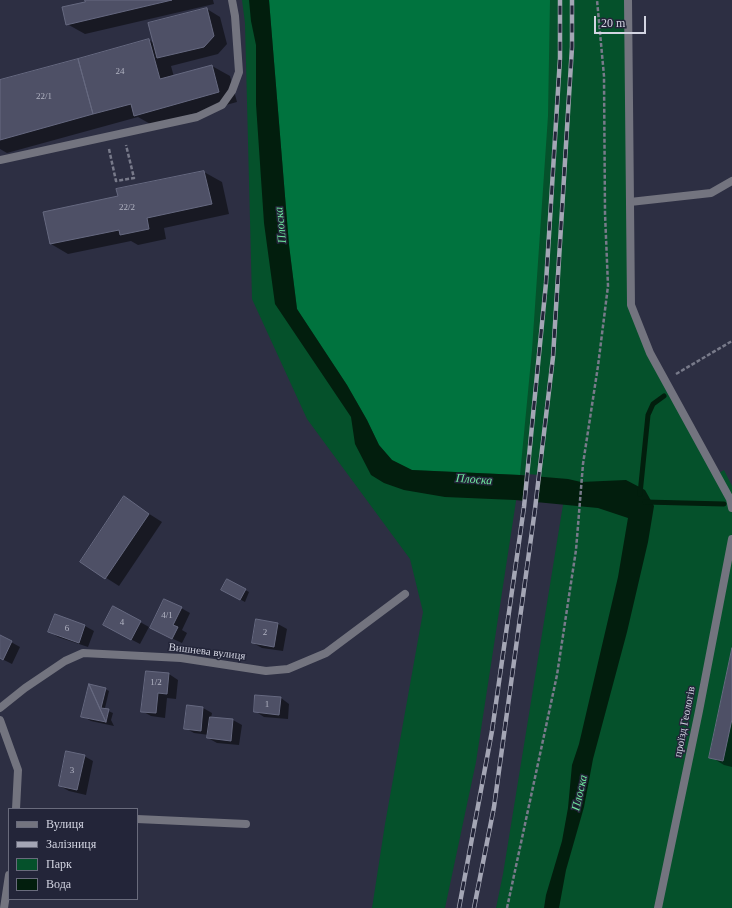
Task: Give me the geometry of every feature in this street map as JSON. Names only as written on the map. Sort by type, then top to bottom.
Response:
[{"type":"street","points":[[0,160],[197,117],[222,105],[232,91],[239,72],[236,16],[232,0]]},
{"type":"street","points":[[628,0],[631,305],[650,353],[730,499],[732,508]]},
{"type":"street","points":[[630,202],[711,192],[732,181]]},
{"type":"street","name":"проїзд Геологів","points":[[658,908],[699,711],[732,539]]},
{"type":"street","name":"Вишнева вулиця","points":[[0,708],[25,688],[65,661],[83,653],[181,658],[266,671],[288,669],[326,653],[405,594]]},
{"type":"street","points":[[0,720],[18,770],[16,808]]},
{"type":"street","points":[[138,819],[246,824]]},
{"type":"street","points":[[4,908],[8,881]]},
{"type":"path","points":[[506,908],[557,675],[576,550],[583,464],[598,366],[608,286],[605,213],[604,76],[596,0]]},
{"type":"path","points":[[107,137],[116,181],[134,178],[124,133]]},
{"type":"path","points":[[665,380],[732,341]]},
{"type":"green space","points":[[242,0],[628,0],[631,305],[650,353],[716,475],[724,470],[732,486],[732,908],[496,908],[503,874],[567,480],[520,475],[476,762],[445,908],[372,908],[385,824],[423,612],[410,559],[307,419],[252,299],[245,23]]},
{"type":"green space","points":[[269,0],[550,0],[548,116],[532,350],[520,475],[412,470],[392,460],[379,445],[347,385],[297,309],[289,245]]},
{"type":"water","name":"Плоска","points":[[249,0],[269,0],[289,245],[297,309],[347,385],[379,445],[392,460],[412,470],[520,475],[568,479],[581,482],[626,480],[645,490],[654,506],[648,542],[627,632],[593,759],[584,807],[566,870],[559,908],[544,908],[546,895],[562,841],[568,808],[572,765],[579,744],[618,577],[628,518],[598,508],[515,500],[445,497],[404,490],[384,483],[371,475],[355,444],[351,417],[275,304],[264,223],[256,104],[256,45],[251,21]]},
{"type":"pier","points":[[527,474],[539,475],[536,504],[524,503]]},
{"type":"building","points":[[85,0],[172,0],[66,25],[62,7],[85,2]]},
{"type":"building","points":[[207,8],[214,36],[204,47],[157,58],[148,23]]},
{"type":"building","points":[[149,39],[160,79],[212,65],[219,92],[134,116],[131,104],[93,114],[78,59]]},
{"type":"building","points":[[78,59],[93,114],[0,140],[0,80]]},
{"type":"building","points":[[204,171],[212,204],[147,218],[149,229],[120,235],[119,230],[50,244],[43,212],[118,196],[116,189]]},
{"type":"building","points":[[124,496],[149,514],[105,579],[80,562]]},
{"type":"building","points":[[227,579],[246,589],[240,600],[221,590]]},
{"type":"building","points":[[164,599],[182,607],[173,625],[178,627],[172,639],[150,628]]},
{"type":"building","points":[[113,606],[141,621],[131,640],[103,625]]},
{"type":"building","points":[[55,614],[85,625],[79,643],[48,632]]},
{"type":"building","points":[[256,619],[278,623],[274,647],[252,643]]},
{"type":"building","points":[[0,635],[12,641],[3,660],[0,658]]},
{"type":"building","points":[[732,648],[732,719],[723,761],[709,758]]},
{"type":"building","points":[[146,671],[169,673],[167,694],[158,693],[156,713],[141,712]]},
{"type":"building","points":[[89,684],[106,688],[101,708],[109,709],[106,722]]},
{"type":"building","points":[[89,684],[106,722],[81,717]]},
{"type":"building","points":[[255,695],[281,697],[279,715],[254,712]]},
{"type":"building","points":[[187,705],[203,707],[201,731],[184,729]]},
{"type":"building","points":[[210,717],[233,719],[231,741],[207,738]]},
{"type":"building","points":[[66,751],[85,755],[77,790],[59,786]]},
{"type":"waterway","points":[[640,494],[648,415],[653,404],[664,396]]},
{"type":"waterway","points":[[645,502],[724,504]]},
{"type":"railway","points":[[459,908],[492,731],[524,507],[546,283],[560,58],[560,0]]},
{"type":"railway","points":[[474,908],[494,807],[535,509],[553,357],[572,47],[572,0]]}]
